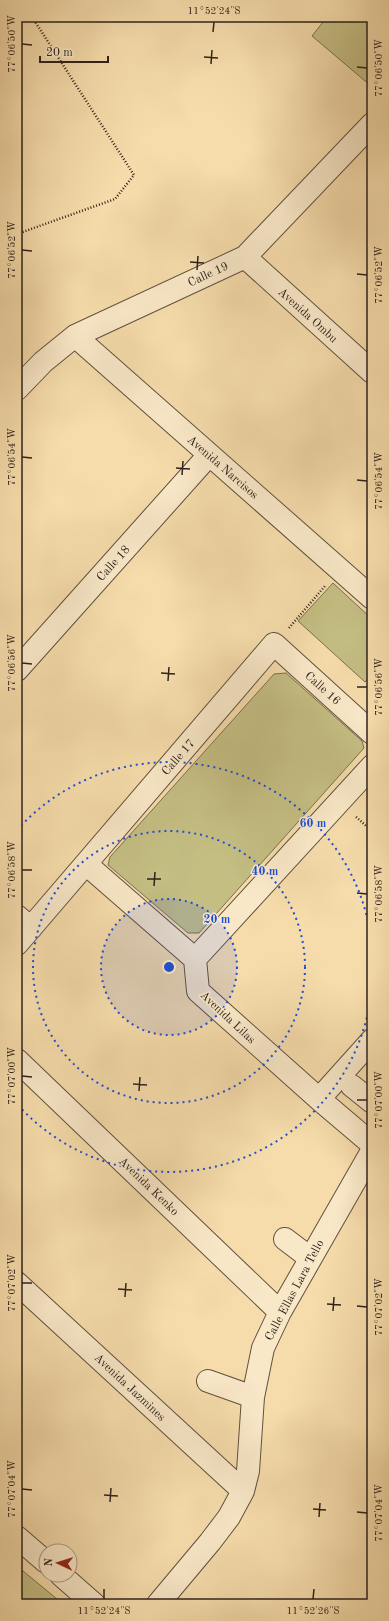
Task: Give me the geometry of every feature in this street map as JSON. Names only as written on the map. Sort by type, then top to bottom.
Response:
[{"type":"street","name":"Calle 19","points":[[17,389],[43,362],[74,336],[244,257],[369,134]]},
{"type":"street","name":"Avenida Ombu","points":[[244,257],[372,372]]},
{"type":"street","name":"Avenida Narcisos","points":[[74,336],[372,598]]},
{"type":"street","name":"Calle 18","points":[[17,670],[209,455]]},
{"type":"street","name":"Calle 16","points":[[274,644],[372,732]]},
{"type":"street","name":"Calle 17","points":[[22,930],[86,864],[274,644]]},
{"type":"street","points":[[86,864],[195,959],[372,766]]},
{"type":"street","name":"Avenida Lilas","points":[[195,959],[198,991],[319,1099],[372,1144]]},
{"type":"street","points":[[319,1099],[372,1040]]},
{"type":"street","name":"Avenida Kenko","points":[[17,1060],[280,1312]]},
{"type":"street","points":[[352,1086],[372,1102]]},
{"type":"street","name":"Calle Ellas Lara Tello","points":[[158,1604],[224,1523],[243,1491],[248,1471],[253,1397],[263,1348],[280,1312],[372,1151]]},
{"type":"street","points":[[285,1239],[310,1258]]},
{"type":"street","name":"Avenida Jazmines","points":[[17,1283],[243,1491]]},
{"type":"street","points":[[208,1381],[253,1397]]},
{"type":"street","points":[[17,1538],[38,1555]]},
{"type":"street","points":[[70,1583],[94,1604]]},
{"type":"path","points":[[17,26],[27,17]]},
{"type":"path","points":[[17,234],[115,199],[134,175],[32,17]]},
{"type":"path","points":[[274,644],[339,569]]},
{"type":"shaded area","points":[[327,17],[372,17],[371,86],[312,36]]},
{"type":"shaded area","points":[[333,583],[372,619],[372,675],[365,682],[298,621]]},
{"type":"shaded area","points":[[286,673],[362,741],[364,748],[199,933],[188,933],[108,865],[110,857],[274,674]]},
{"type":"shaded area","points":[[17,1566],[63,1604],[17,1604]]}]
